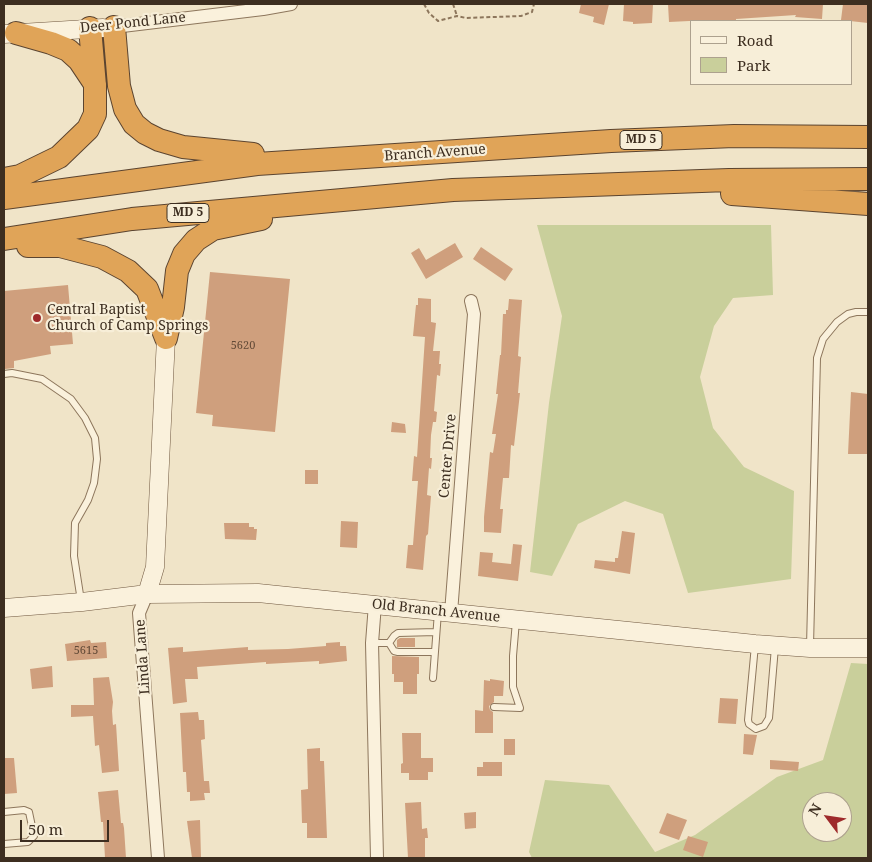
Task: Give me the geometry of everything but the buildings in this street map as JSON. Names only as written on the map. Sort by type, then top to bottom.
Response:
[{"type":"highway","points":[[114,27],[119,86],[125,109],[134,124],[145,133],[175,145],[200,149],[226,152],[359,158]]},
{"type":"highway","points":[[4,179],[20,176],[59,158],[84,135],[95,114],[96,86],[90,28]]},
{"type":"highway","points":[[10,34],[51,43],[68,50],[79,60],[96,86]]},
{"type":"highway","name":"Branch Avenue","points":[[4,198],[257,164],[611,141],[734,136],[868,137]]},
{"type":"highway","name":"MD 5","points":[[4,239],[132,219],[453,190],[729,180],[868,179]]},
{"type":"highway","points":[[561,185],[770,196],[868,204]]},
{"type":"highway","points":[[166,338],[173,307],[178,270],[184,254],[196,240],[213,229],[373,197]]},
{"type":"highway","points":[[4,248],[60,246],[102,257],[128,271],[147,289],[166,338]]},
{"type":"street","name":"Deer Pond Lane","points":[[10,34],[114,27],[291,4]]},
{"type":"street","name":"Center Drive","points":[[444,612],[474,314],[471,301]]},
{"type":"street","name":"Linda Lane","points":[[158,858],[139,613],[155,567],[166,338]]},
{"type":"street","name":"Old Branch Avenue","points":[[4,608],[82,602],[147,594],[258,593],[776,646],[868,648]]},
{"type":"street","points":[[375,604],[372,643],[377,858]]},
{"type":"lane","points":[[810,648],[817,358],[823,339],[837,322],[848,314],[856,312],[868,313]]},
{"type":"lane","points":[[4,374],[12,373],[42,379],[71,399],[85,418],[95,438],[97,459],[94,484],[88,500],[75,523],[74,556],[82,602]]},
{"type":"lane","points":[[433,678],[436,632],[444,612]]},
{"type":"lane","points":[[494,707],[520,708],[513,687],[516,620]]},
{"type":"lane","points":[[389,643],[398,633],[436,632]]},
{"type":"lane","points":[[372,643],[389,643]]},
{"type":"lane","points":[[389,643],[394,651],[398,652],[434,652]]},
{"type":"lane","points":[[755,644],[748,720],[749,724],[756,729],[764,726],[769,718],[776,646]]},
{"type":"lane","points":[[4,812],[24,810],[29,812],[34,836],[28,842],[4,844]]},
{"type":"path","points":[[424,4],[429,14],[438,21],[457,16],[466,18],[521,16],[532,12],[534,4]]},
{"type":"path","points":[[453,4],[457,16]]},
{"type":"green space","points":[[537,225],[771,225],[773,295],[733,298],[714,326],[700,377],[713,428],[744,467],[794,491],[791,579],[688,593],[663,514],[625,501],[578,524],[552,576],[530,572],[549,403],[562,316]]},
{"type":"green space","points":[[851,663],[868,664],[868,858],[532,858],[529,852],[545,780],[609,785],[655,852],[695,835],[777,777],[823,760]]},
{"type":"place","name":"Central Baptist Church of Camp Springs","points":[[37,318]]}]
